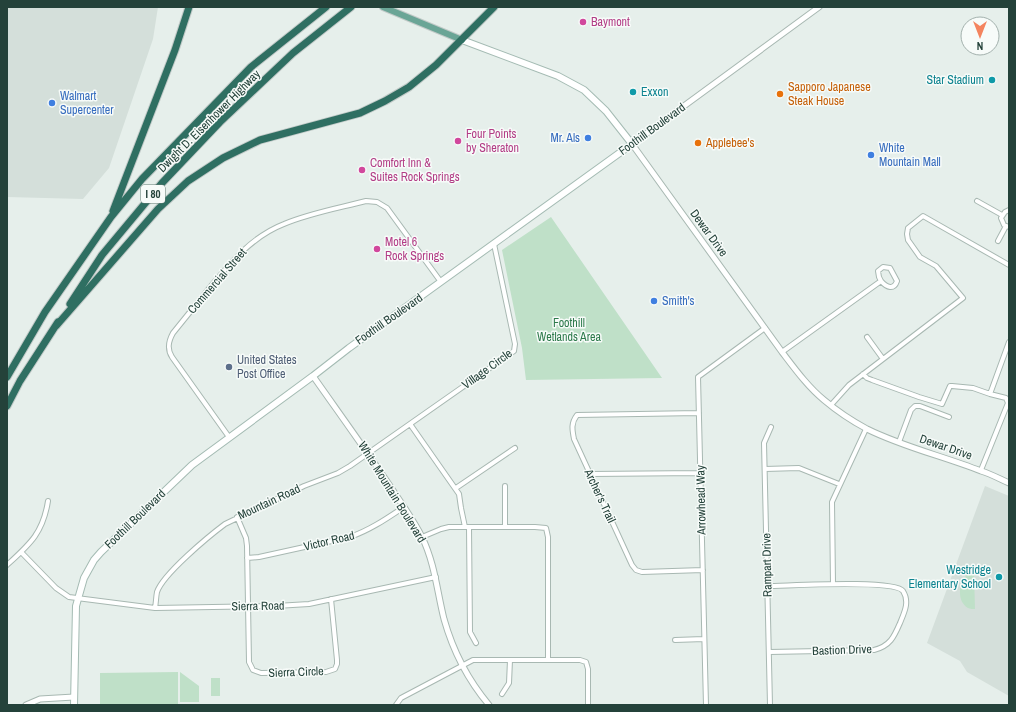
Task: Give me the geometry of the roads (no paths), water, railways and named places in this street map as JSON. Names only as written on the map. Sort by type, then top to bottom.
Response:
[{"type":"highway","points":[[111,217],[175,50],[189,7]]},
{"type":"highway","name":"Dwight D. Eisenhower Highway","points":[[7,406],[20,381],[102,255],[162,183],[220,122],[293,53],[351,7]]},
{"type":"highway","points":[[56,326],[158,209],[188,181],[223,158],[260,140],[360,113],[385,101],[409,87],[436,65],[494,7]]},
{"type":"highway","name":"Dwight D. Eisenhower Highway","points":[[7,377],[45,312],[111,217],[142,179],[251,67],[325,8]]},
{"type":"main road","name":"Dewar Drive","points":[[383,7],[462,40],[558,76],[584,90],[606,111],[632,144]]},
{"type":"main road","name":"Foothill Boulevard","points":[[74,705],[75,616],[77,599],[84,578],[91,564],[101,552],[192,465],[349,348],[632,144]]},
{"type":"street","name":"Foothill Boulevard","points":[[632,144],[819,7]]},
{"type":"street","name":"Dewar Drive","points":[[632,144],[782,352],[811,388],[831,406],[866,429],[980,470],[1009,483]]},
{"type":"street","name":"Commercial Street","points":[[229,437],[168,352],[168,344],[170,338],[178,327],[228,266],[250,244],[267,232],[283,224],[366,201],[377,202],[387,208],[441,282]]},
{"type":"street","points":[[977,201],[1002,215]]},
{"type":"street","points":[[1002,215],[1009,210]]},
{"type":"street","points":[[998,241],[1008,227],[1002,222],[1002,215]]},
{"type":"street","points":[[831,406],[846,388],[963,298],[936,266],[920,257],[907,238],[907,231],[910,226],[923,216],[1009,265]]},
{"type":"street","name":"Village Circle","points":[[410,424],[514,351],[515,344],[494,244]]},
{"type":"street","points":[[883,267],[890,268],[896,277],[896,284],[890,288],[886,287],[882,281],[878,271],[883,267]]},
{"type":"street","points":[[782,352],[882,281]]},
{"type":"street","name":"Arrowhead Way","points":[[706,705],[698,377],[765,328]]},
{"type":"street","points":[[867,337],[883,359]]},
{"type":"street","points":[[990,394],[1009,342]]},
{"type":"street","points":[[864,374],[867,378],[872,380],[942,404],[950,386],[973,388],[1006,398],[1008,403],[980,470]]},
{"type":"street","name":"White Mountain Boulevard","points":[[313,376],[368,453],[422,537],[436,576],[444,618],[462,666],[469,680],[488,705]]},
{"type":"street","points":[[899,442],[911,410],[915,406],[920,406],[949,417]]},
{"type":"street","name":"Archer's Trail","points":[[699,413],[577,414],[573,420],[572,427],[574,439],[632,565],[636,570],[642,572],[703,570]]},
{"type":"street","points":[[410,424],[456,488],[461,498],[461,508],[467,527],[470,632],[476,643]]},
{"type":"street","name":"Mountain Road","points":[[155,608],[157,592],[169,573],[214,532],[237,517],[304,486],[338,473],[410,424]]},
{"type":"street","name":"Rampart Drive","points":[[770,705],[764,443],[771,427]]},
{"type":"street","points":[[767,586],[834,584],[832,502],[839,484],[866,429]]},
{"type":"street","points":[[456,488],[515,448]]},
{"type":"street","points":[[765,469],[799,468],[839,484]]},
{"type":"street","points":[[590,474],[700,473]]},
{"type":"street","points":[[505,486],[505,526]]},
{"type":"street","points":[[7,565],[31,542],[41,526],[46,514],[48,501]]},
{"type":"street","name":"Victor Road","points":[[247,558],[259,557],[350,537],[376,526],[404,507]]},
{"type":"street","points":[[237,517],[246,538],[248,606]]},
{"type":"street","points":[[422,537],[449,527],[505,526],[546,528],[548,537],[548,659]]},
{"type":"street","name":"Sierra Road","points":[[21,552],[59,591],[69,597],[155,608],[293,605],[331,599],[436,576]]},
{"type":"street","name":"Bastion Drive","points":[[768,652],[874,650],[882,648],[893,640],[906,608],[907,598],[902,590],[894,586],[875,584],[834,584]]},
{"type":"street","name":"Sierra Circle","points":[[248,606],[249,662],[253,670],[261,673],[326,672],[335,668],[337,664],[331,599]]},
{"type":"street","points":[[675,640],[704,639]]},
{"type":"street","points":[[396,705],[401,698],[473,660],[548,659],[580,660],[586,662],[588,669],[588,705]]},
{"type":"street","points":[[502,694],[509,683],[510,660]]},
{"type":"street","points":[[26,705],[40,699],[74,697]]},
{"type":"place","name":"Baymont","points":[[583,22]]},
{"type":"place","name":"Star Stadium","points":[[992,80]]},
{"type":"place","name":"Exxon","points":[[633,92]]},
{"type":"place","name":"Sapporo Japanese Steak House","points":[[780,94]]},
{"type":"place","name":"Walmart Supercenter","points":[[52,103]]},
{"type":"place","name":"Mr. Als","points":[[588,138]]},
{"type":"place","name":"Four Points by Sheraton","points":[[458,141]]},
{"type":"place","name":"Applebee's","points":[[698,143]]},
{"type":"place","name":"White Mountain Mall","points":[[871,155]]},
{"type":"place","name":"Comfort Inn & Suites Rock Springs","points":[[362,170]]},
{"type":"place","name":"Motel 6 Rock Springs","points":[[377,249]]},
{"type":"place","name":"Smith's","points":[[654,301]]},
{"type":"place","name":"United States Post Office","points":[[229,367]]},
{"type":"place","name":"Westridge Elementary School","points":[[999,577]]},
{"type":"park label","name":"Foothill Wetlands Area","points":[[569,330]]}]
